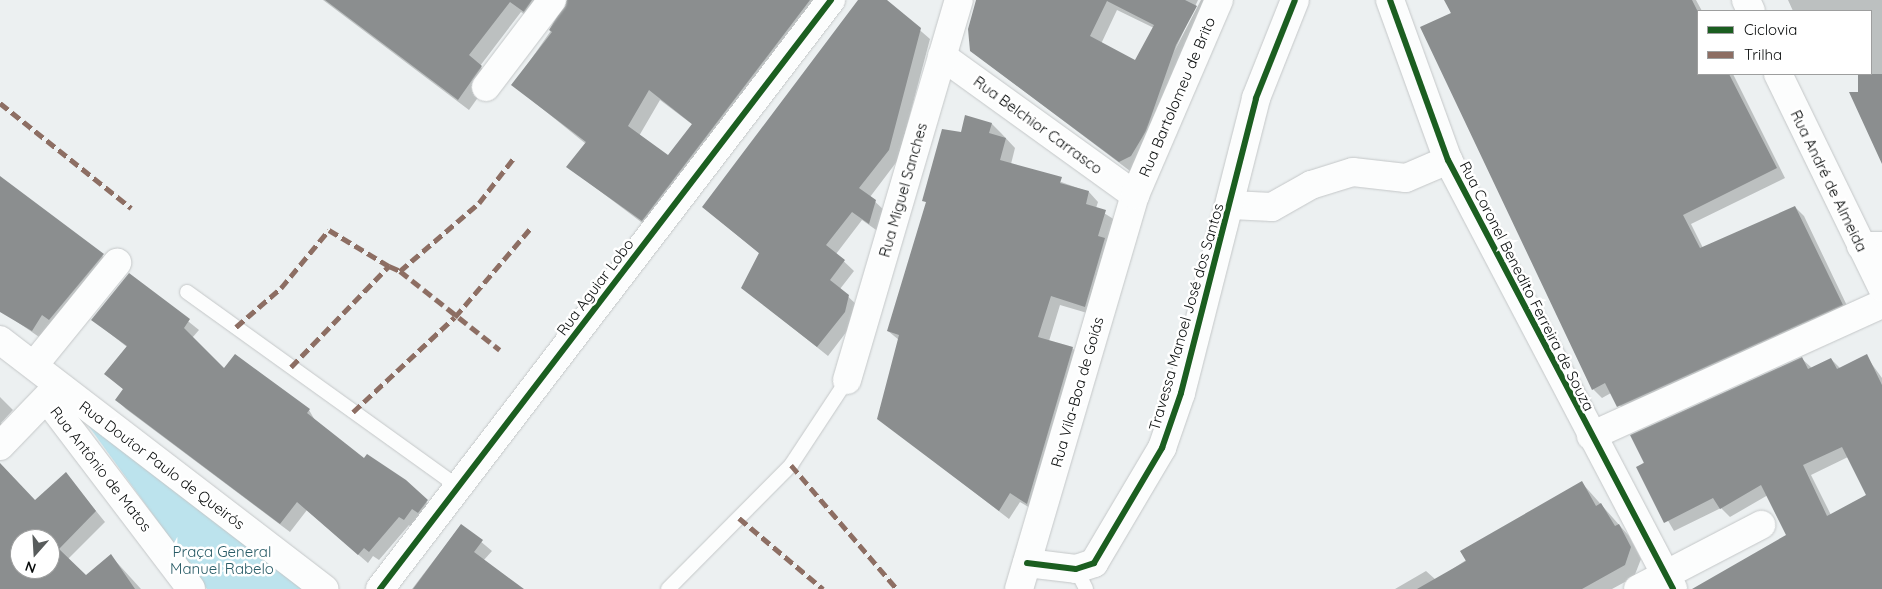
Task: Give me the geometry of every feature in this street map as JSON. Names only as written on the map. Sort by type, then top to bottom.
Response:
[{"type":"street","points":[[486,87],[552,0]]},
{"type":"street","name":"Rua Aguiar Lobo","points":[[380,589],[831,0]]},
{"type":"street","name":"Rua Miguel Sanches","points":[[846,380],[959,0]]},
{"type":"street","name":"Rua Bartolomeu de Brito","points":[[1135,195],[1219,0]]},
{"type":"street","name":"Travessa Manoel José dos Santos","points":[[1027,563],[1081,579],[1094,563],[1162,448],[1181,393],[1231,205],[1256,98],[1295,0]]},
{"type":"street","name":"Rua Coronel Benedito Ferreira de Souza","points":[[1390,0],[1448,160],[1668,582]]},
{"type":"street","name":"Rua Belchior Carrasco","points":[[942,56],[1135,195]]},
{"type":"street","name":"Rua André de Almeida","points":[[1779,75],[1871,246],[1882,287]]},
{"type":"street","points":[[1231,205],[1272,207],[1311,185],[1353,172],[1406,178],[1448,160]]},
{"type":"street","name":"Rua Vila-Boa de Goiás","points":[[1019,589],[1135,195]]},
{"type":"street","points":[[34,365],[117,263]]},
{"type":"street","points":[[1591,436],[1882,304]]},
{"type":"street","name":"Rua Doutor Paulo de Queirós","points":[[0,340],[34,365],[52,393],[325,589]]},
{"type":"street","points":[[0,446],[52,393]]},
{"type":"street","name":"Rua Antônio de Matos","points":[[52,393],[191,589]]},
{"type":"street","points":[[1638,589],[1668,582],[1761,525]]},
{"type":"lane","points":[[187,292],[458,487]]},
{"type":"lane","points":[[668,589],[791,466],[846,380]]},
{"type":"green space","name":"Praça General Manuel Rabelo","points":[[82,417],[310,589],[207,589]]},
{"type":"building","points":[[325,0],[532,0],[524,12],[510,2],[469,55],[482,66],[458,100]]},
{"type":"building","points":[[567,0],[810,0],[642,221],[566,167],[586,142],[511,85],[552,32],[549,30]],"holes":[[[649,90],[692,124],[668,155],[628,126]]]},
{"type":"building","points":[[858,0],[887,0],[921,28],[889,150],[859,188],[876,200],[869,224],[852,212],[826,245],[845,260],[830,280],[849,295],[845,312],[817,347],[741,288],[759,253],[702,207]]},
{"type":"building","points":[[976,0],[1185,0],[1197,6],[1176,45],[1146,131],[1131,156],[1119,162],[970,51],[968,29]],"holes":[[[1107,1],[1154,25],[1135,60],[1090,36]]]},
{"type":"building","points":[[1444,0],[1692,0],[1697,10],[1697,75],[1730,75],[1777,168],[1683,215],[1700,248],[1795,206],[1843,305],[1617,407],[1605,383],[1592,390],[1420,27],[1451,13]]},
{"type":"building","points":[[1882,74],[1882,164],[1849,92],[1858,92],[1858,75]]},
{"type":"building","points":[[965,115],[992,123],[989,133],[1006,138],[1000,160],[1062,177],[1060,183],[1089,191],[1086,204],[1106,210],[1098,236],[1105,238],[1085,307],[1051,296],[1038,337],[1073,347],[1027,504],[1010,493],[999,511],[877,419],[899,335],[887,331],[926,202],[922,201],[942,129],[961,132]]},
{"type":"building","points":[[0,176],[104,254],[49,320],[42,315],[32,331],[0,312]]},
{"type":"building","points":[[129,273],[190,319],[184,328],[224,368],[235,354],[310,409],[307,413],[364,458],[367,454],[406,480],[428,500],[418,513],[412,509],[404,520],[399,517],[369,552],[364,548],[358,555],[297,502],[280,524],[115,400],[123,389],[104,374],[127,346],[91,320]]},
{"type":"building","points":[[1867,354],[1882,385],[1882,589],[1692,589],[1786,535],[1761,485],[1720,509],[1713,498],[1664,523],[1636,467],[1644,463],[1630,435],[1802,357],[1808,369],[1831,358],[1837,369]],"holes":[[[1842,447],[1866,495],[1827,516],[1803,465]]]},
{"type":"building","points":[[0,463],[35,500],[66,472],[96,511],[60,548],[60,529],[10,529],[10,579],[60,579],[60,550],[86,575],[111,554],[135,589],[0,589]]},
{"type":"building","points":[[1582,481],[1596,506],[1601,503],[1615,526],[1619,524],[1631,547],[1625,565],[1582,589],[1417,589],[1466,561],[1460,551]]},
{"type":"building","points":[[461,524],[483,540],[474,552],[524,589],[413,589]]},
{"type":"marked path","points":[[0,103],[131,208]]},
{"type":"marked path","points":[[291,367],[389,266],[400,271],[479,203],[513,159]]},
{"type":"marked path","points":[[353,412],[455,317],[530,229]]},
{"type":"marked path","points":[[236,327],[281,288],[329,230],[389,266]]},
{"type":"marked path","points":[[400,271],[500,350]]},
{"type":"marked path","points":[[791,465],[897,589]]},
{"type":"marked path","points":[[739,518],[823,589]]},
{"type":"cycle path","points":[[380,589],[831,0]]},
{"type":"cycle path","points":[[1027,563],[1076,569],[1094,563],[1162,448],[1181,393],[1256,98],[1295,0]]},
{"type":"cycle path","points":[[1390,0],[1448,160],[1673,589]]}]
